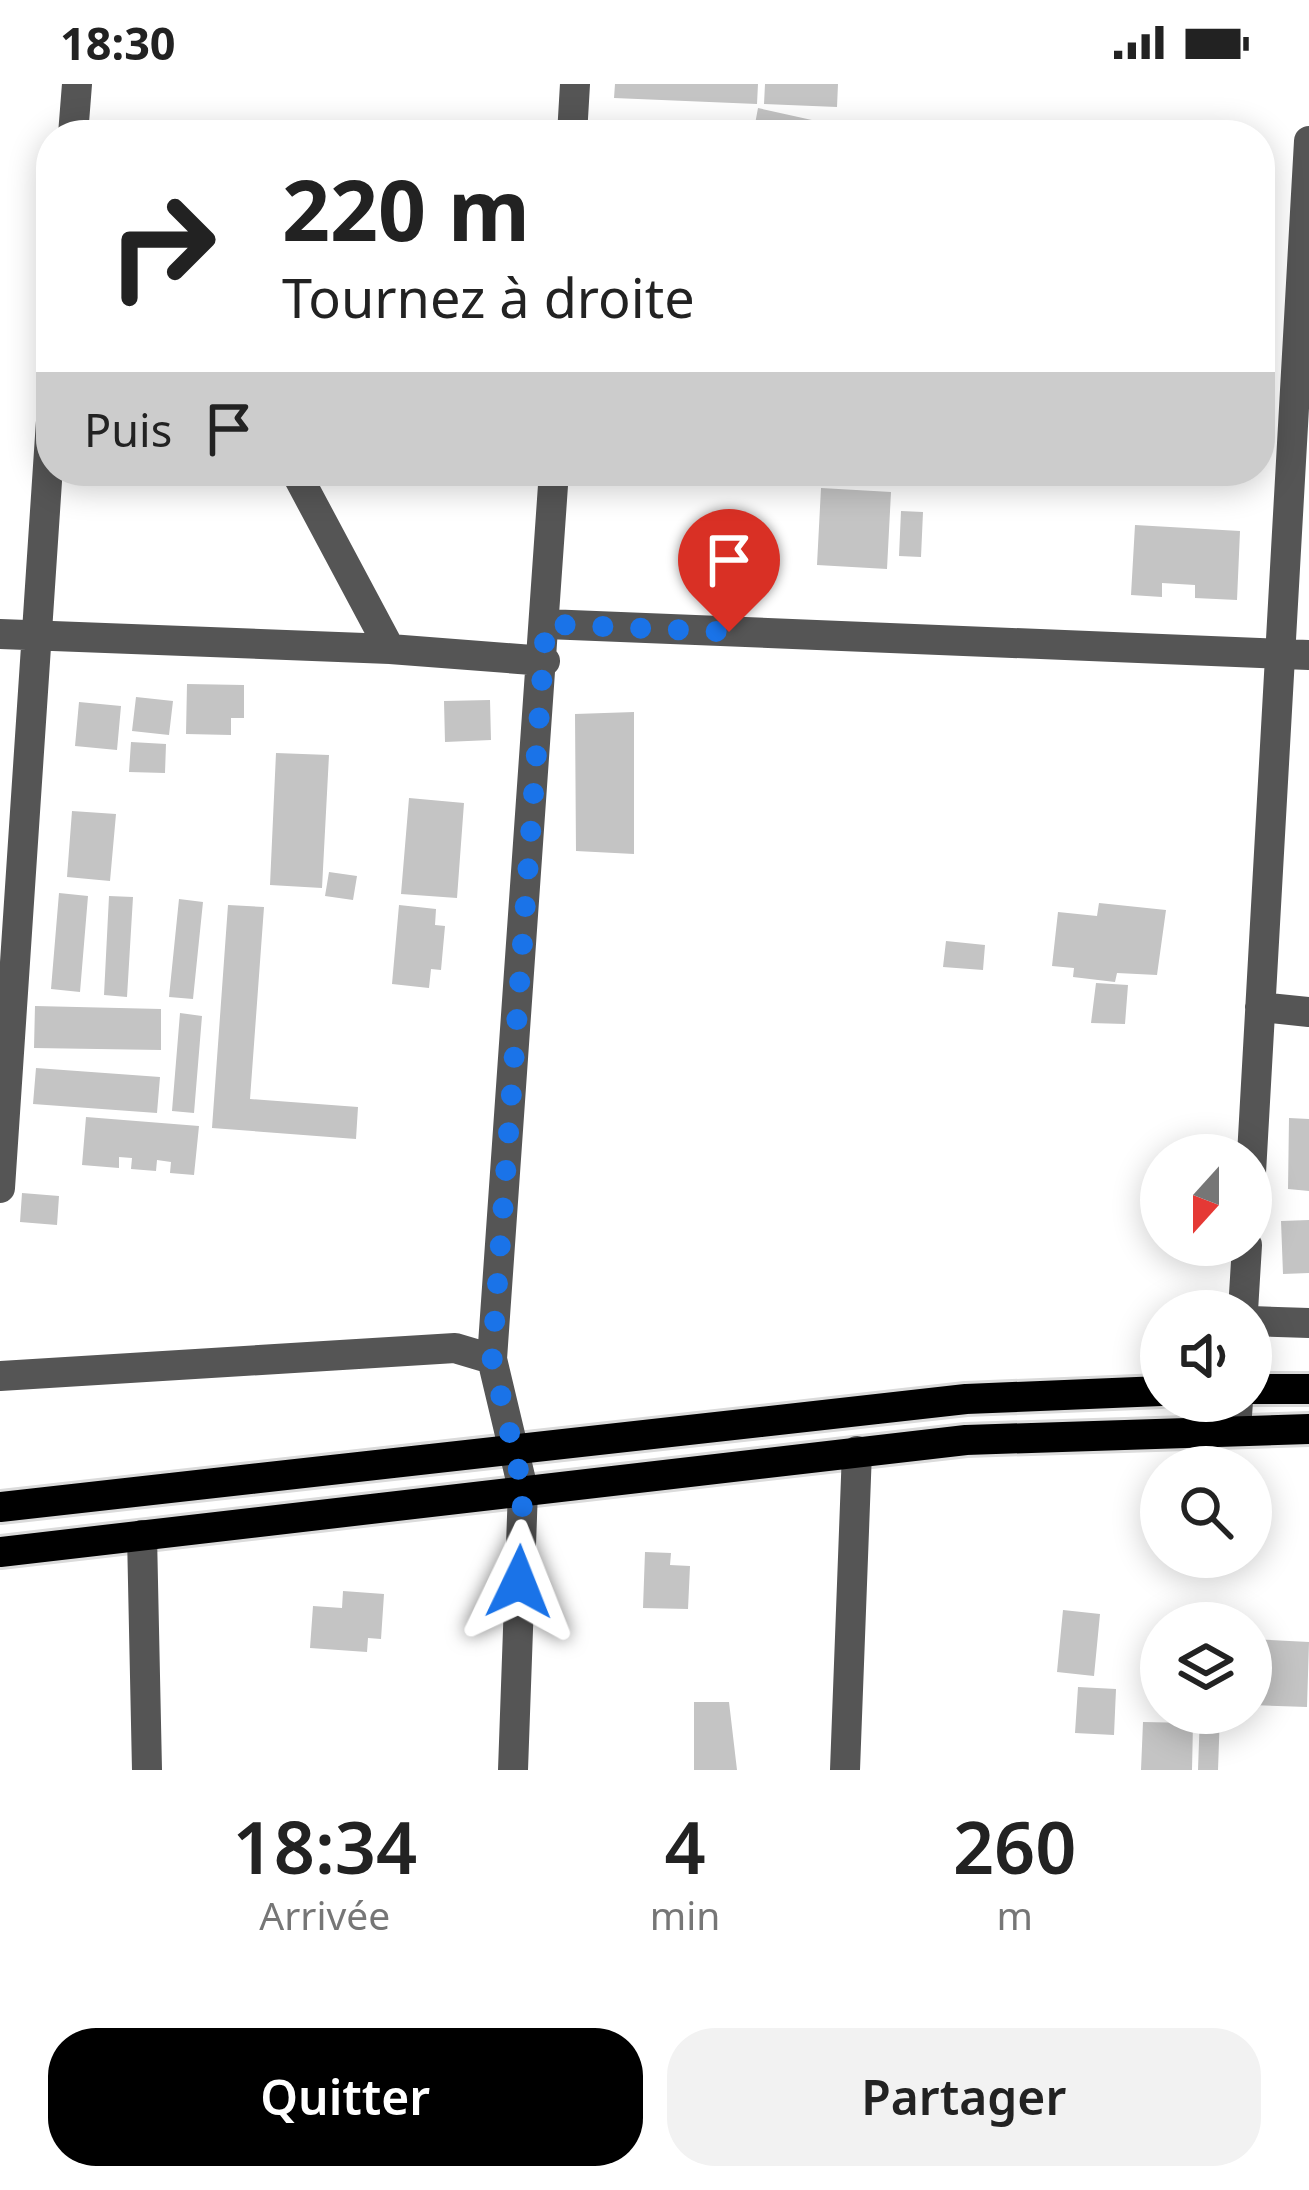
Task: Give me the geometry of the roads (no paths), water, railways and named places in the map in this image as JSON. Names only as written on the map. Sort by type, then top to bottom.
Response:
[{"type":"main road","points":[[1272,1389],[1309,1389]]},
{"type":"main road","points":[[0,1507],[966,1399],[1140,1392]]},
{"type":"main road","points":[[0,1552],[857,1451],[1182,1422]]},
{"type":"main road","points":[[1270,1422],[1309,1429]]},
{"type":"street","points":[[573,120],[575,84]]},
{"type":"street","points":[[1253,1134],[1260,1007],[1294,655],[1309,141]]},
{"type":"street","points":[[0,1188],[46,486]]},
{"type":"street","points":[[304,486],[390,649]]},
{"type":"street","points":[[512,1770],[523,1489],[492,1358],[545,661],[553,486]]},
{"type":"street","points":[[546,624],[1294,655]]},
{"type":"street","points":[[0,634],[390,649],[545,661]]},
{"type":"street","points":[[1260,1007],[1309,1012]]},
{"type":"street","points":[[1272,1322],[1309,1323]]},
{"type":"street","points":[[0,1376],[455,1348],[492,1358]]},
{"type":"street","points":[[845,1770],[857,1451]]},
{"type":"street","points":[[142,1535],[147,1770]]}]
